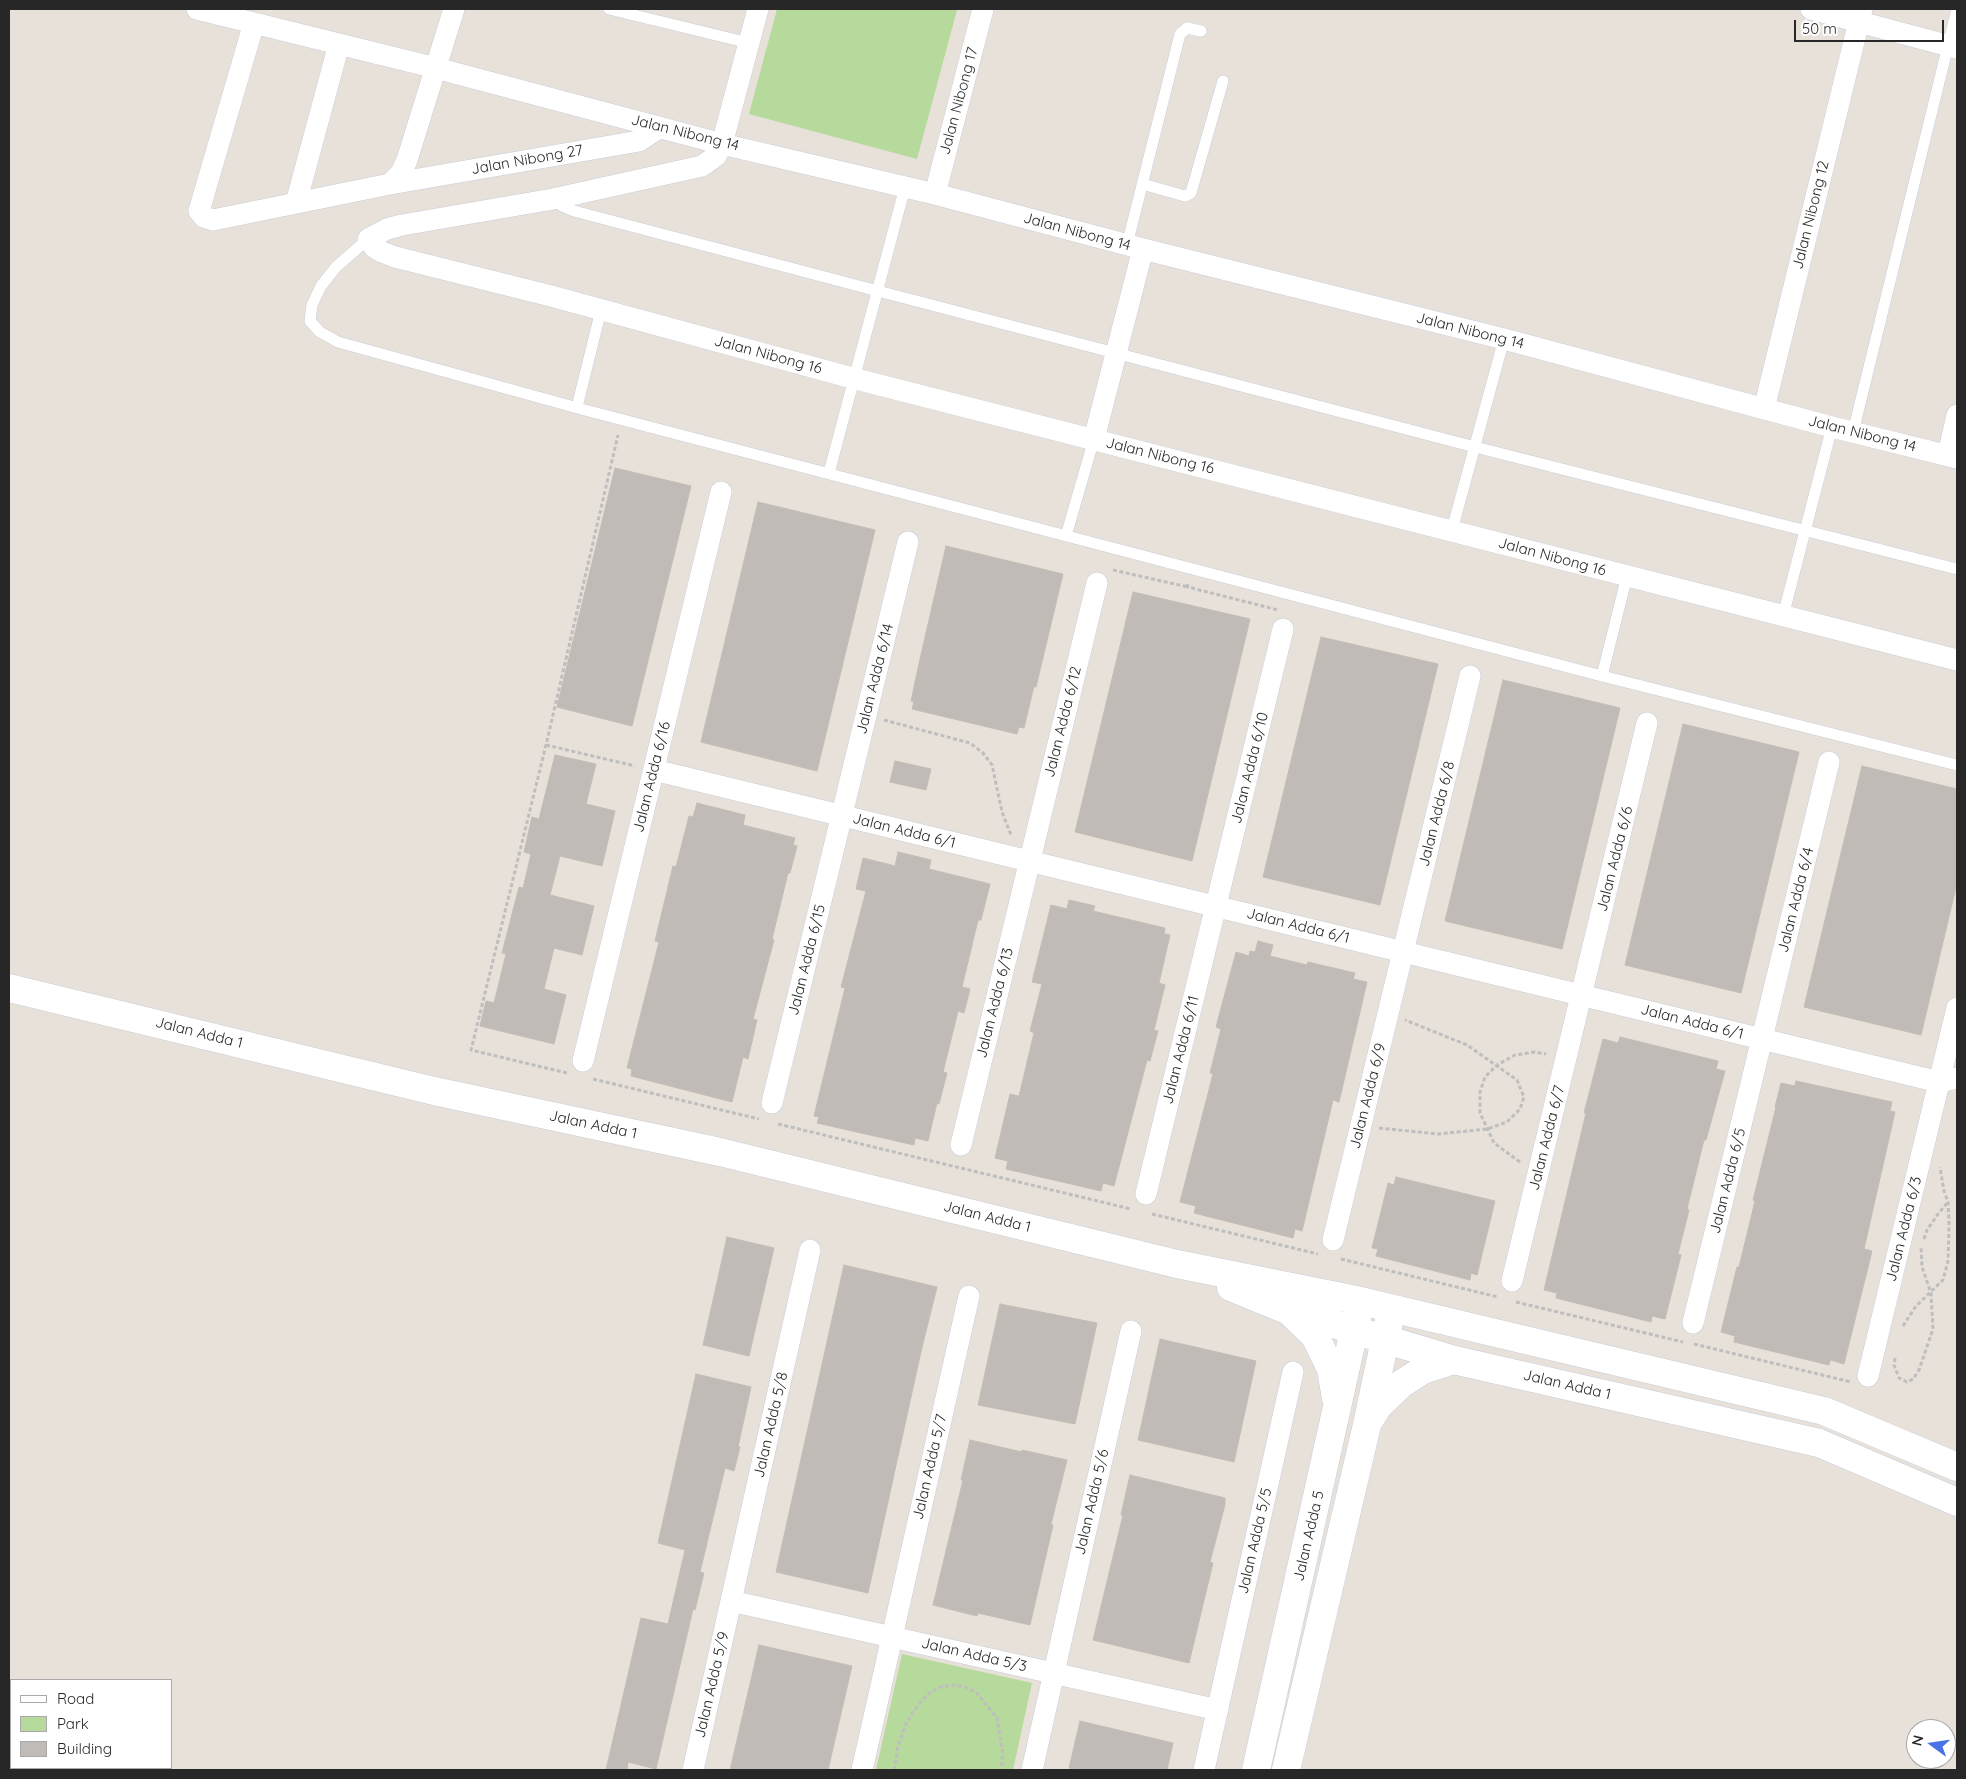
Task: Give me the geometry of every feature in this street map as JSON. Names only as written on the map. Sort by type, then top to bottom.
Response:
[{"type":"street","name":"Jalan Nibong 14","points":[[197,9],[436,68],[722,144],[935,194],[1135,247],[1504,339],[1952,457]]},
{"type":"street","points":[[390,184],[401,173],[407,160],[454,9]]},
{"type":"street","points":[[368,239],[387,229],[402,225],[553,199],[702,166],[716,156],[722,144],[758,9]]},
{"type":"street","name":"Jalan Nibong 17","points":[[935,194],[984,9]]},
{"type":"street","points":[[1811,9],[1861,15],[1953,47]]},
{"type":"street","name":"Jalan Nibong 12","points":[[1764,409],[1861,15]]},
{"type":"street","name":"Jalan Nibong 27","points":[[254,23],[199,211],[204,217],[213,220],[390,184],[639,141],[660,128]]},
{"type":"street","points":[[296,204],[339,44]]},
{"type":"street","name":"Jalan Nibong 16","points":[[368,239],[374,247],[395,257],[856,379],[1957,660]]},
{"type":"street","points":[[1094,440],[1116,353],[1135,247]]},
{"type":"street","points":[[1952,457],[1957,415]]},
{"type":"street","name":"Jalan Adda 6/16","points":[[580,1070],[721,492]]},
{"type":"street","name":"Jalan Adda 6/14","points":[[842,816],[908,542]]},
{"type":"street","name":"Jalan Adda 6/12","points":[[1025,860],[1097,583]]},
{"type":"street","name":"Jalan Adda 6/10","points":[[1216,907],[1283,629]]},
{"type":"street","name":"Jalan Adda 6/8","points":[[1403,952],[1470,676]]},
{"type":"street","name":"Jalan Adda 6/6","points":[[1582,995],[1648,723]]},
{"type":"street","name":"Jalan Adda 6/4","points":[[1762,1039],[1829,762]]},
{"type":"street","name":"Jalan Adda 6/1","points":[[654,770],[1949,1083]]},
{"type":"street","name":"Jalan Adda 6/15","points":[[772,1116],[842,816]]},
{"type":"street","name":"Jalan Adda 6/13","points":[[961,1145],[1025,860]]},
{"type":"street","name":"Jalan Adda 6/11","points":[[1145,1206],[1216,907]]},
{"type":"street","name":"Jalan Adda 6/9","points":[[1330,1251],[1403,952]]},
{"type":"street","name":"Jalan Adda 1","points":[[9,988],[425,1088],[720,1152],[1177,1264],[1392,1308],[1824,1411],[1957,1464]]},
{"type":"street","name":"Jalan Adda 6/7","points":[[1512,1281],[1582,995]]},
{"type":"street","name":"Jalan Adda 6/3","points":[[1868,1376],[1949,1083],[1957,1008]]},
{"type":"street","name":"Jalan Adda 6/5","points":[[1693,1323],[1762,1039]]},
{"type":"street","name":"Jalan Adda 5/8","points":[[731,1601],[810,1250]]},
{"type":"street","name":"Jalan Adda 1","points":[[1177,1264],[1287,1310],[1454,1360],[1819,1443],[1952,1499]]},
{"type":"street","name":"Jalan Adda 5/7","points":[[892,1637],[969,1296]]},
{"type":"street","name":"Jalan Adda 5","points":[[1256,1770],[1361,1301]]},
{"type":"street","name":"Jalan Adda 5","points":[[1286,1770],[1367,1425],[1392,1308]]},
{"type":"street","points":[[1287,1310],[1315,1336],[1331,1369],[1338,1407]]},
{"type":"street","name":"Jalan Adda 5/6","points":[[1032,1770],[1131,1330]]},
{"type":"street","points":[[1367,1425],[1379,1405],[1401,1384],[1424,1370],[1454,1360]]},
{"type":"street","name":"Jalan Adda 5/5","points":[[1204,1770],[1293,1372]]},
{"type":"street","points":[[1952,1499],[1957,1464]]},
{"type":"street","name":"Jalan Adda 5/3","points":[[731,1601],[1218,1710]]},
{"type":"street","name":"Jalan Adda 5/9","points":[[693,1770],[731,1601]]},
{"type":"street","points":[[862,1770],[892,1637]]},
{"type":"lane","points":[[609,9],[749,42]]},
{"type":"lane","points":[[1783,616],[1806,529],[1842,429],[1953,47],[1957,9]]},
{"type":"lane","points":[[1135,247],[1142,184],[1180,34],[1188,28],[1201,31]]},
{"type":"lane","points":[[1142,184],[1185,196],[1191,193],[1223,81]]},
{"type":"lane","points":[[829,473],[856,379],[905,187]]},
{"type":"lane","points":[[553,199],[562,206],[574,211],[1475,447],[1806,529],[1957,569]]},
{"type":"lane","points":[[368,239],[336,267],[321,286],[312,305],[310,321],[320,332],[338,342],[1066,536],[1602,676],[1957,765]]},
{"type":"lane","points":[[577,407],[601,310]]},
{"type":"lane","points":[[1452,530],[1504,339]]},
{"type":"lane","points":[[1066,536],[1094,440]]},
{"type":"lane","points":[[1602,676],[1627,576]]},
{"type":"path","points":[[618,432],[546,745],[471,1050],[580,1070],[772,1116],[1330,1251],[1863,1385],[1868,1376]]},
{"type":"path","points":[[1097,583],[1100,567],[1288,612],[1283,629]]},
{"type":"path","points":[[1186,580],[1188,588]]},
{"type":"path","points":[[866,716],[970,744],[983,752],[992,764],[1002,812],[1025,860]]},
{"type":"path","points":[[546,745],[654,770]]},
{"type":"path","points":[[1361,1126],[1438,1134],[1487,1129],[1507,1122],[1520,1109],[1524,1097],[1517,1080],[1458,1041],[1407,1020],[1388,1015]]},
{"type":"path","points":[[1539,1171],[1514,1158],[1494,1143],[1480,1112],[1480,1092],[1485,1077],[1497,1066],[1514,1055],[1534,1052],[1566,1060]]},
{"type":"path","points":[[1895,1357],[1894,1365],[1899,1378],[1907,1382],[1913,1379],[1919,1370],[1933,1329],[1931,1293],[1922,1267],[1921,1247],[1927,1230],[1948,1202],[1948,1261],[1943,1280],[1931,1293],[1925,1296],[1916,1306],[1903,1325],[1901,1333]]},
{"type":"path","points":[[894,1770],[898,1746],[905,1726],[913,1712],[928,1694],[940,1687],[952,1686],[964,1687],[976,1692],[997,1718],[1003,1755],[1001,1770]]},
{"type":"green space","points":[[777,9],[957,10],[917,159],[749,114]]},
{"type":"green space","points":[[902,1654],[1032,1683],[1013,1770],[876,1770]]},
{"type":"building","points":[[615,468],[691,486],[632,726],[557,707]]},
{"type":"building","points":[[758,502],[875,530],[817,771],[701,742]]},
{"type":"building","points":[[946,546],[1063,574],[1036,687],[1034,686],[1024,728],[1019,727],[1017,734],[912,709],[914,702],[911,701]]},
{"type":"building","points":[[1133,592],[1250,619],[1192,861],[1075,832]]},
{"type":"building","points":[[1321,637],[1438,664],[1380,905],[1263,877]]},
{"type":"building","points":[[1503,680],[1620,708],[1562,949],[1445,921]]},
{"type":"building","points":[[1683,724],[1799,752],[1741,993],[1625,965]]},
{"type":"building","points":[[555,755],[596,764],[586,804],[615,811],[602,866],[560,856],[550,895],[594,906],[582,955],[554,948],[544,989],[566,995],[554,1044],[480,1026],[486,1001],[494,1003],[506,954],[502,953],[519,887],[523,888],[531,854],[524,852],[532,817],[539,819]]},
{"type":"building","points":[[895,761],[931,769],[926,790],[890,782]]},
{"type":"building","points":[[1862,766],[1957,789],[1957,883],[1921,1035],[1804,1007]]},
{"type":"building","points":[[697,803],[745,815],[743,825],[795,838],[793,845],[797,846],[790,873],[788,873],[772,939],[774,940],[753,1019],[757,1020],[748,1059],[743,1057],[732,1102],[631,1076],[632,1069],[627,1068],[659,942],[655,941],[673,866],[676,867],[689,816],[693,817]]},
{"type":"building","points":[[898,852],[931,860],[929,869],[990,884],[981,920],[978,920],[962,987],[970,989],[964,1013],[958,1011],[943,1072],[947,1073],[939,1104],[937,1103],[928,1141],[915,1138],[914,1145],[817,1123],[819,1117],[814,1116],[845,988],[841,987],[866,891],[856,889],[863,858],[895,866]]},
{"type":"building","points":[[1069,900],[1095,906],[1093,911],[1165,928],[1164,934],[1170,935],[1159,983],[1165,985],[1154,1030],[1158,1031],[1150,1061],[1147,1060],[1114,1186],[1103,1183],[1101,1191],[1006,1169],[1008,1161],[995,1158],[1010,1094],[1019,1096],[1034,1033],[1030,1031],[1042,984],[1032,982],[1051,905],[1067,909]]},
{"type":"building","points":[[1258,941],[1273,945],[1270,956],[1307,965],[1308,962],[1355,973],[1353,979],[1367,982],[1339,1102],[1333,1100],[1302,1231],[1295,1229],[1293,1238],[1194,1213],[1196,1206],[1180,1202],[1213,1074],[1210,1073],[1221,1029],[1216,1027],[1236,952],[1249,956],[1250,951],[1255,952]]},
{"type":"building","points":[[1620,1037],[1718,1061],[1716,1069],[1725,1071],[1706,1140],[1704,1140],[1687,1209],[1689,1210],[1678,1254],[1681,1255],[1665,1319],[1652,1316],[1651,1322],[1556,1298],[1557,1293],[1544,1290],[1586,1113],[1584,1113],[1603,1039],[1618,1043]]},
{"type":"building","points":[[1796,1081],[1892,1102],[1890,1111],[1895,1112],[1864,1249],[1872,1251],[1844,1364],[1830,1360],[1829,1365],[1734,1342],[1735,1336],[1721,1332],[1755,1201],[1753,1200],[1781,1083],[1795,1086]]},
{"type":"building","points":[[1396,1177],[1495,1201],[1477,1275],[1471,1273],[1470,1280],[1376,1256],[1378,1249],[1372,1248],[1388,1183],[1394,1185]]},
{"type":"building","points":[[727,1237],[774,1248],[749,1356],[703,1345]]},
{"type":"building","points":[[844,1265],[937,1287],[868,1593],[776,1572]]},
{"type":"building","points":[[1000,1304],[1097,1323],[1075,1424],[978,1405]]},
{"type":"building","points":[[1160,1339],[1256,1361],[1234,1462],[1138,1440]]},
{"type":"building","points":[[696,1374],[751,1387],[738,1447],[740,1447],[734,1471],[725,1468],[700,1572],[704,1573],[695,1610],[693,1609],[656,1769],[628,1762],[627,1770],[606,1770],[641,1618],[668,1624],[685,1550],[658,1543]]},
{"type":"building","points":[[970,1440],[1067,1460],[1051,1524],[1053,1525],[1030,1625],[978,1613],[977,1616],[933,1605],[963,1480],[961,1480]]},
{"type":"building","points":[[1130,1475],[1225,1498],[1225,1505],[1210,1562],[1213,1563],[1189,1663],[1093,1640],[1123,1515],[1121,1515]]},
{"type":"building","points":[[759,1645],[852,1666],[828,1770],[730,1770]]},
{"type":"building","points":[[1080,1721],[1173,1743],[1167,1770],[1078,1770],[1069,1768]]}]
